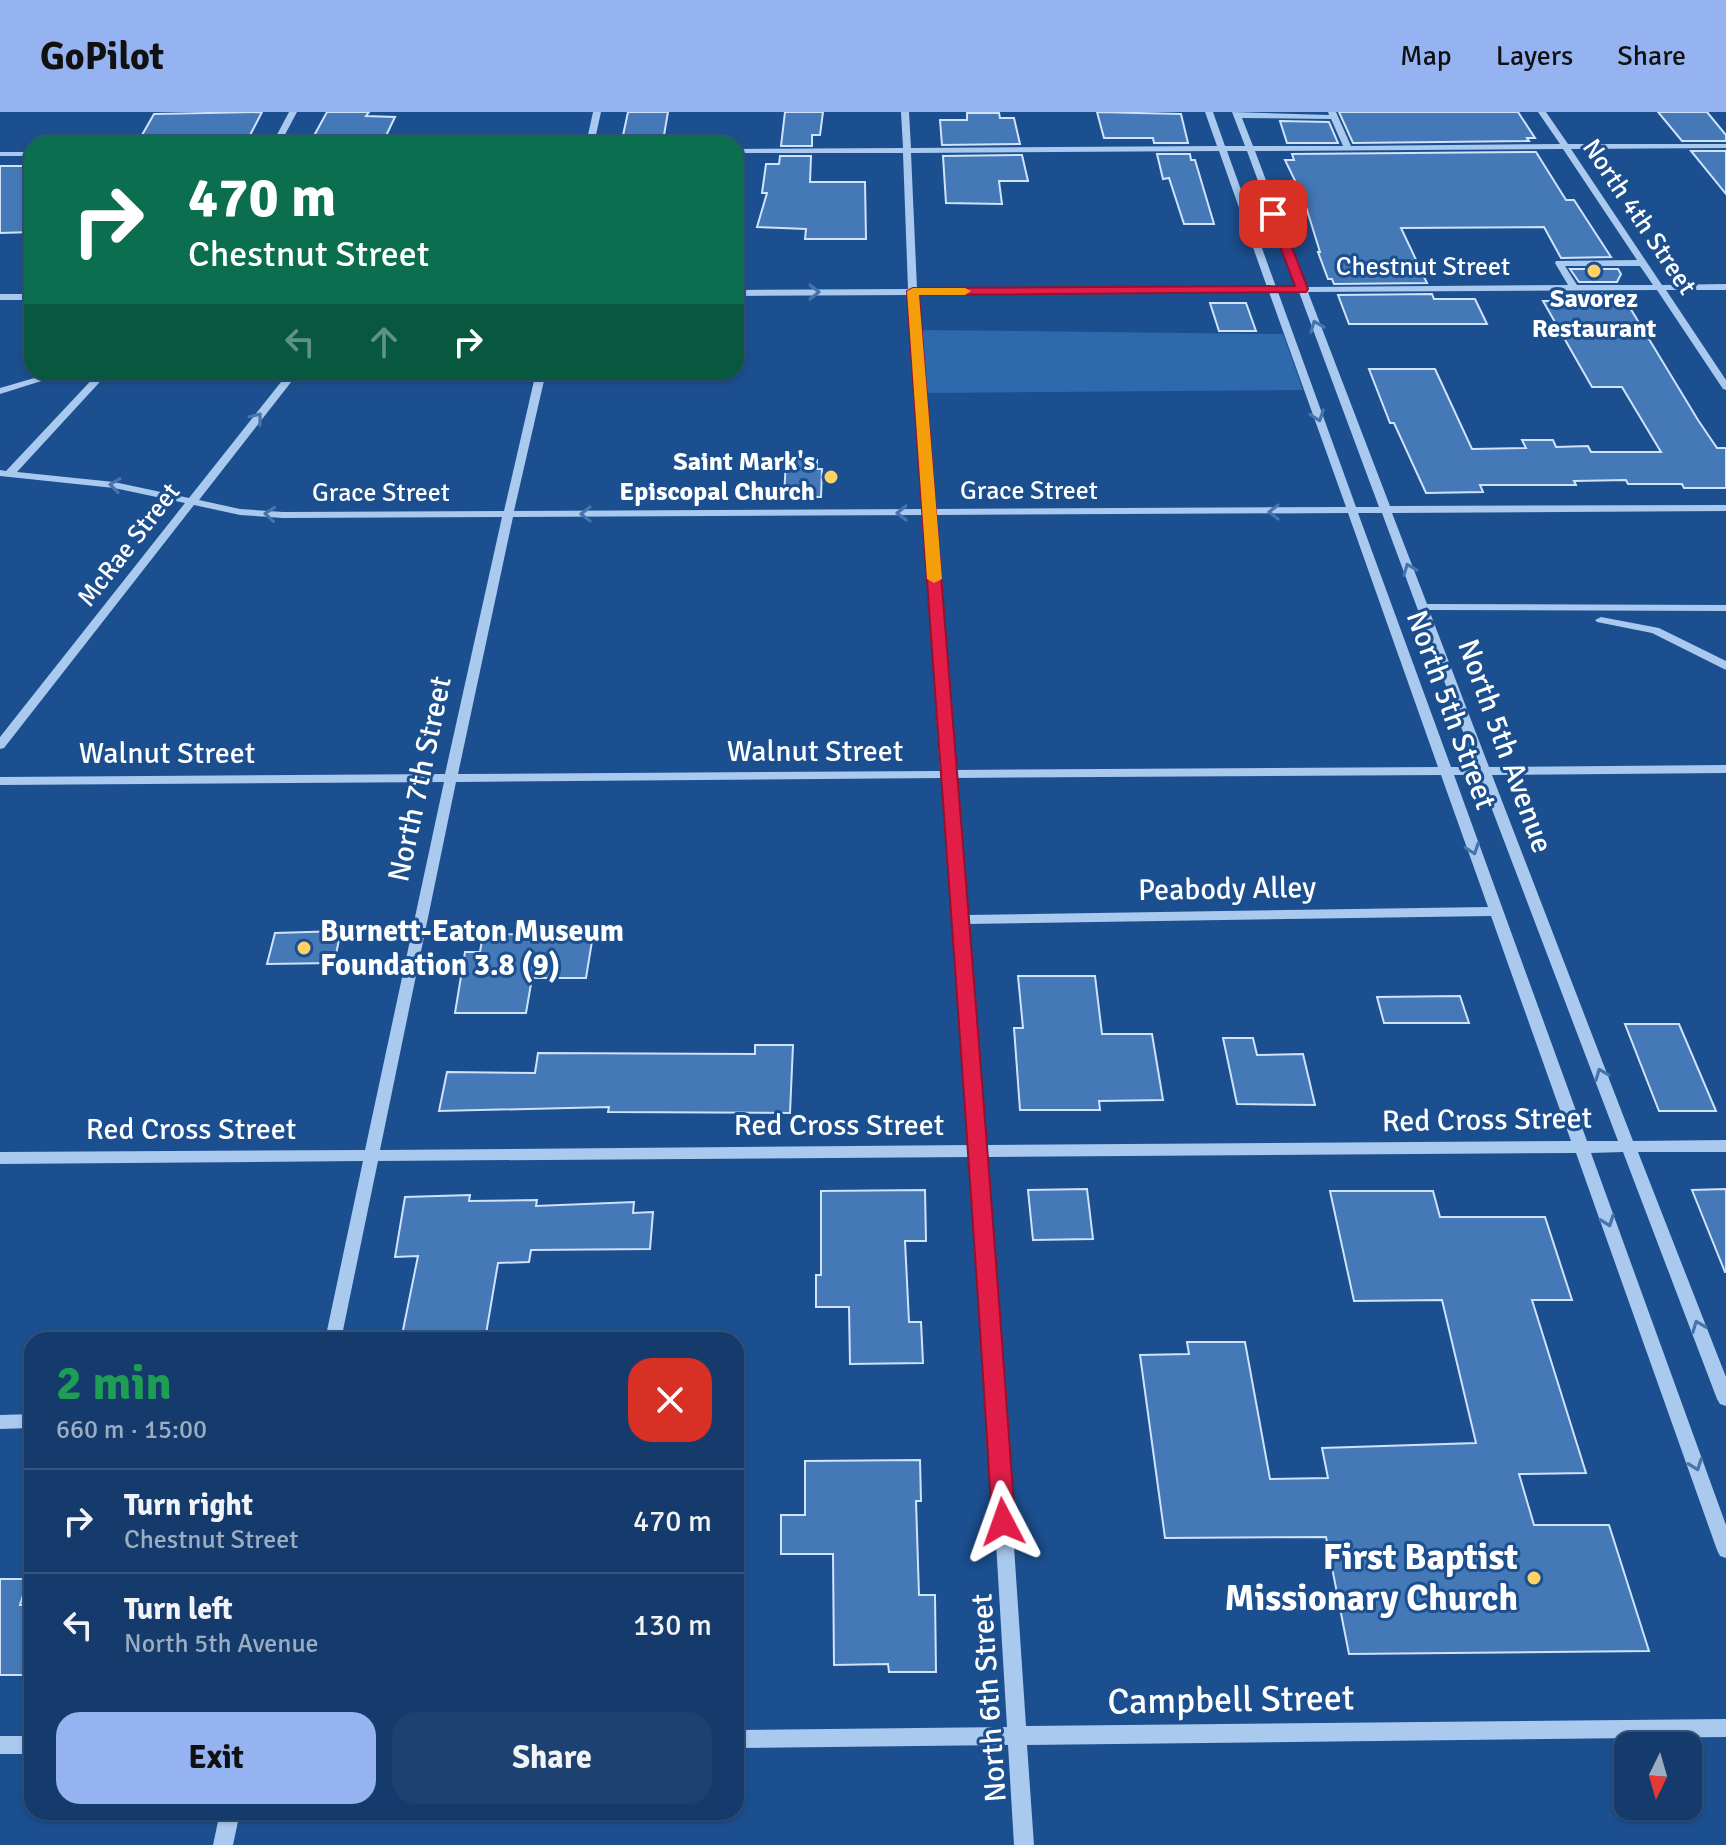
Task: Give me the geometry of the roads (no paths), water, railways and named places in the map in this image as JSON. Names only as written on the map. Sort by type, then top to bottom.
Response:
[{"type":"street","points":[[280,136],[293,112]]},
{"type":"street","points":[[592,136],[597,112]]},
{"type":"street","name":"North 6th Street","points":[[905,112],[913,291],[947,776],[980,1152],[1024,1845]]},
{"type":"street","points":[[1209,112],[1274,290]]},
{"type":"street","name":"North 4th Street","points":[[1542,112],[1726,387]]},
{"type":"street","points":[[1236,114],[1333,114],[1348,148]]},
{"type":"street","name":"North 5th Avenue","points":[[1236,114],[1726,1399]]},
{"type":"street","points":[[744,151],[1726,146]]},
{"type":"street","points":[[0,154],[24,154]]},
{"type":"street","points":[[1574,288],[1559,263],[1644,263]]},
{"type":"street","name":"Chestnut Street","points":[[744,293],[1726,287]]},
{"type":"street","name":"North 5th Street","points":[[1274,290],[1581,1147]]},
{"type":"street","points":[[0,297],[24,297]]},
{"type":"street","points":[[0,391],[38,380]]},
{"type":"street","points":[[4,474],[96,380]]},
{"type":"street","name":"McRae Street","points":[[0,745],[288,380]]},
{"type":"street","name":"North 7th Street","points":[[335,1332],[481,633],[511,515],[539,380]]},
{"type":"street","name":"Grace Street","points":[[4,474],[114,485],[240,512],[283,515],[1726,508]]},
{"type":"street","points":[[1424,607],[1726,608]]},
{"type":"street","points":[[1601,620],[1655,630],[1726,666]]},
{"type":"street","name":"Walnut Street","points":[[0,781],[1726,769]]},
{"type":"street","name":"Peabody Alley","points":[[960,920],[1494,911]]},
{"type":"street","name":"Red Cross Street","points":[[0,1158],[1726,1146]]},
{"type":"street","points":[[1581,1147],[1726,1550]]},
{"type":"street","points":[[0,1422],[24,1421]]},
{"type":"street","name":"Campbell Street","points":[[744,1739],[1726,1728]]},
{"type":"street","points":[[0,1745],[24,1745]]},
{"type":"street","points":[[223,1845],[228,1820]]},
{"type":"place","name":"Savorez Restaurant","points":[[1594,271]]},
{"type":"place","name":"Saint Mark's Episcopal Church","points":[[831,477]]},
{"type":"place","name":"Burnett-Eaton Museum Foundation 3.8 (9)","points":[[304,948]]},
{"type":"place","name":"First Baptist Missionary Church","points":[[1534,1578]]}]
